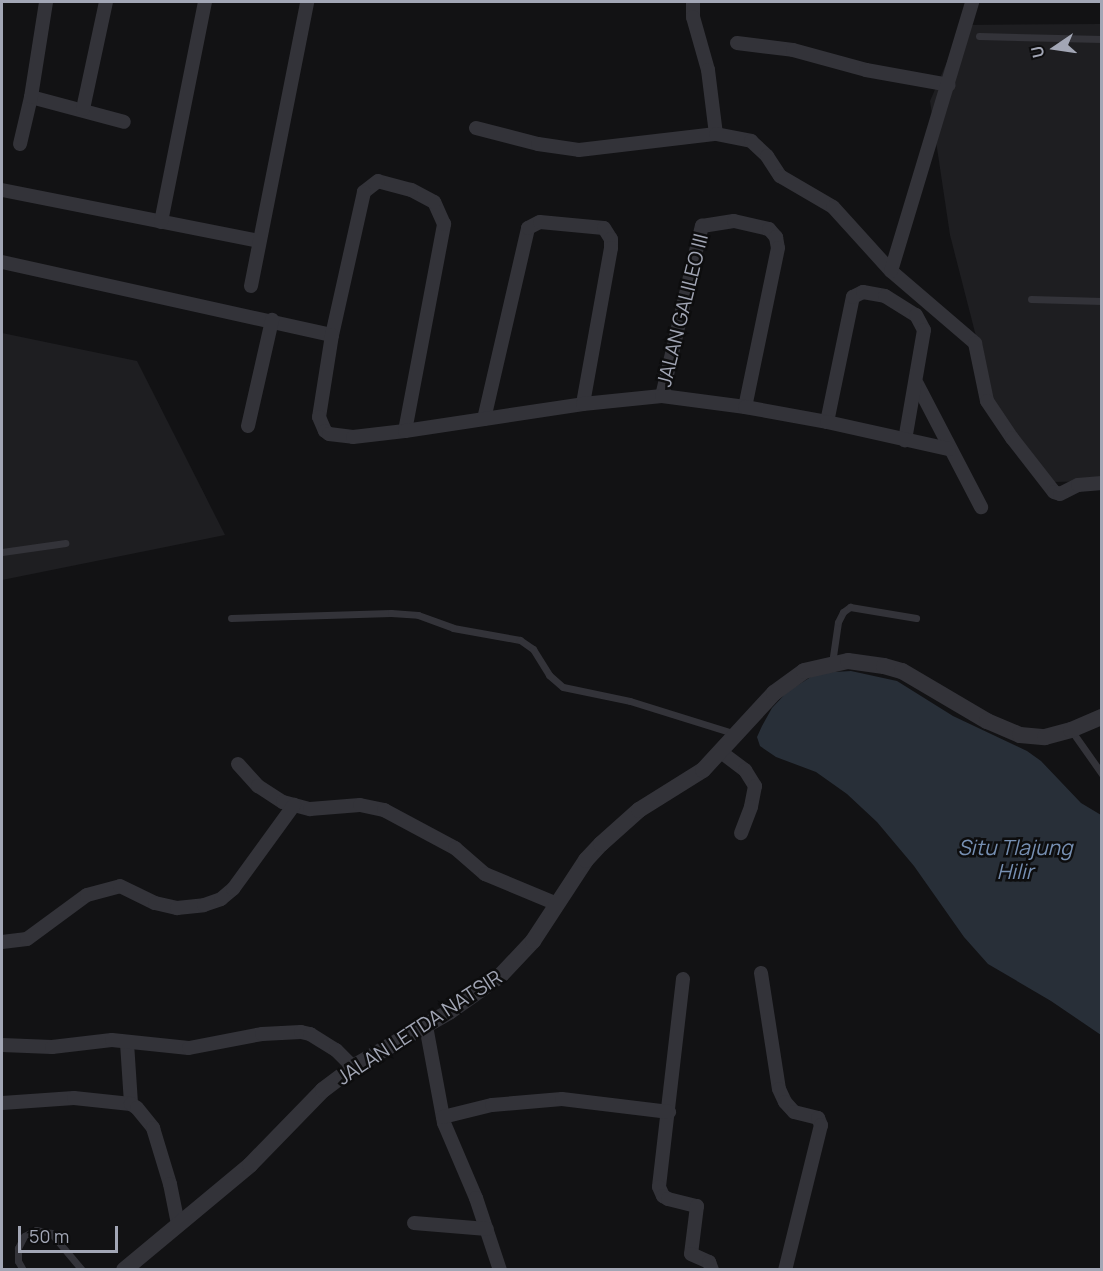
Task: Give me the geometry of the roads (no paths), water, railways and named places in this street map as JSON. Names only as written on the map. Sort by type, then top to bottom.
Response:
[{"type":"street","points":[[20,144],[31,97],[46,2]]},
{"type":"street","points":[[83,109],[106,2]]},
{"type":"street","points":[[161,222],[200,2]]},
{"type":"street","points":[[250,286],[307,2]]},
{"type":"street","points":[[693,2],[693,17],[708,70],[716,134]]},
{"type":"street","points":[[891,271],[949,86],[972,2]]},
{"type":"street","points":[[737,43],[794,50],[866,70],[949,86]]},
{"type":"street","points":[[31,97],[83,109],[124,122]]},
{"type":"street","points":[[476,128],[538,144],[579,150],[716,134],[751,141],[767,156],[780,176],[832,207],[891,271],[975,343],[987,401],[1012,438],[1054,492],[1060,494],[1078,485],[1101,483]]},
{"type":"street","points":[[405,431],[444,224],[434,202],[389,182],[378,181],[364,192],[332,335],[319,417],[324,431],[346,436],[405,431],[583,404],[662,396],[745,407],[827,422],[949,449]]},
{"type":"street","points":[[2,190],[259,241]]},
{"type":"street","name":"JALAN GALILEO III","points":[[662,396],[702,226],[734,221],[769,229],[776,237],[778,248],[745,407]]},
{"type":"street","points":[[484,419],[528,228],[540,222],[604,228],[611,239],[583,404]]},
{"type":"street","points":[[2,262],[332,335]]},
{"type":"street","points":[[827,422],[853,297],[863,292],[885,296],[916,315],[922,322],[924,330],[917,384],[905,440]]},
{"type":"street","points":[[249,426],[272,320]]},
{"type":"street","points":[[917,384],[981,507]]},
{"type":"street","name":"JALAN LETDA NATSIR","points":[[125,1269],[250,1165],[323,1090],[353,1067],[426,1026],[485,987],[517,960],[586,860],[622,823],[692,778],[721,752],[788,680],[804,671],[832,663],[866,662],[902,671],[987,721],[1020,735],[1045,737],[1071,730],[1101,717]]},
{"type":"street","points":[[721,752],[745,770],[755,786],[751,807],[741,833]]},
{"type":"street","points":[[238,764],[268,794],[294,805],[310,808],[360,805],[384,810],[455,848],[485,874],[557,904]]},
{"type":"street","points":[[2,942],[27,939],[87,895],[120,886],[155,903],[177,908],[204,905],[221,899],[233,889],[294,805]]},
{"type":"street","points":[[761,973],[779,1089],[785,1102],[795,1112],[818,1118],[821,1125],[785,1269]]},
{"type":"street","points":[[683,980],[669,1112],[661,1162],[660,1192],[668,1199],[697,1206],[692,1254],[707,1261],[712,1269]]},
{"type":"street","points":[[426,1026],[443,1117],[487,1228],[500,1269]]},
{"type":"street","points":[[2,1045],[52,1047],[112,1040],[199,1047],[262,1034],[301,1032],[336,1050],[353,1067]]},
{"type":"street","points":[[128,1043],[131,1104]]},
{"type":"street","points":[[2,1103],[74,1098],[131,1104],[144,1113],[153,1128],[170,1184],[178,1224]]},
{"type":"street","points":[[443,1117],[492,1105],[562,1099],[669,1112]]},
{"type":"street","points":[[414,1223],[487,1228]]},
{"type":"lane","points":[[979,36],[1101,39]]},
{"type":"lane","points":[[1032,299],[1101,301]]},
{"type":"lane","points":[[2,552],[65,543]]},
{"type":"lane","points":[[832,663],[838,622],[843,612],[850,607],[916,618]]},
{"type":"lane","points":[[231,618],[391,613],[418,615],[453,628],[520,640],[533,649],[549,675],[563,687],[630,701],[736,734]]},
{"type":"lane","points":[[1071,730],[1101,774]]},
{"type":"lane","points":[[23,1269],[18,1261],[18,1248],[24,1236],[36,1230],[51,1233],[82,1269]]},
{"type":"water","name":"Situ Tlajung Hilir","points":[[851,671],[897,681],[953,716],[1027,751],[1041,761],[1081,803],[1101,815],[1101,1035],[1051,1001],[988,964],[964,937],[914,866],[877,822],[847,794],[816,772],[776,757],[760,746],[757,737],[762,726],[772,708],[787,692],[817,673]]}]
